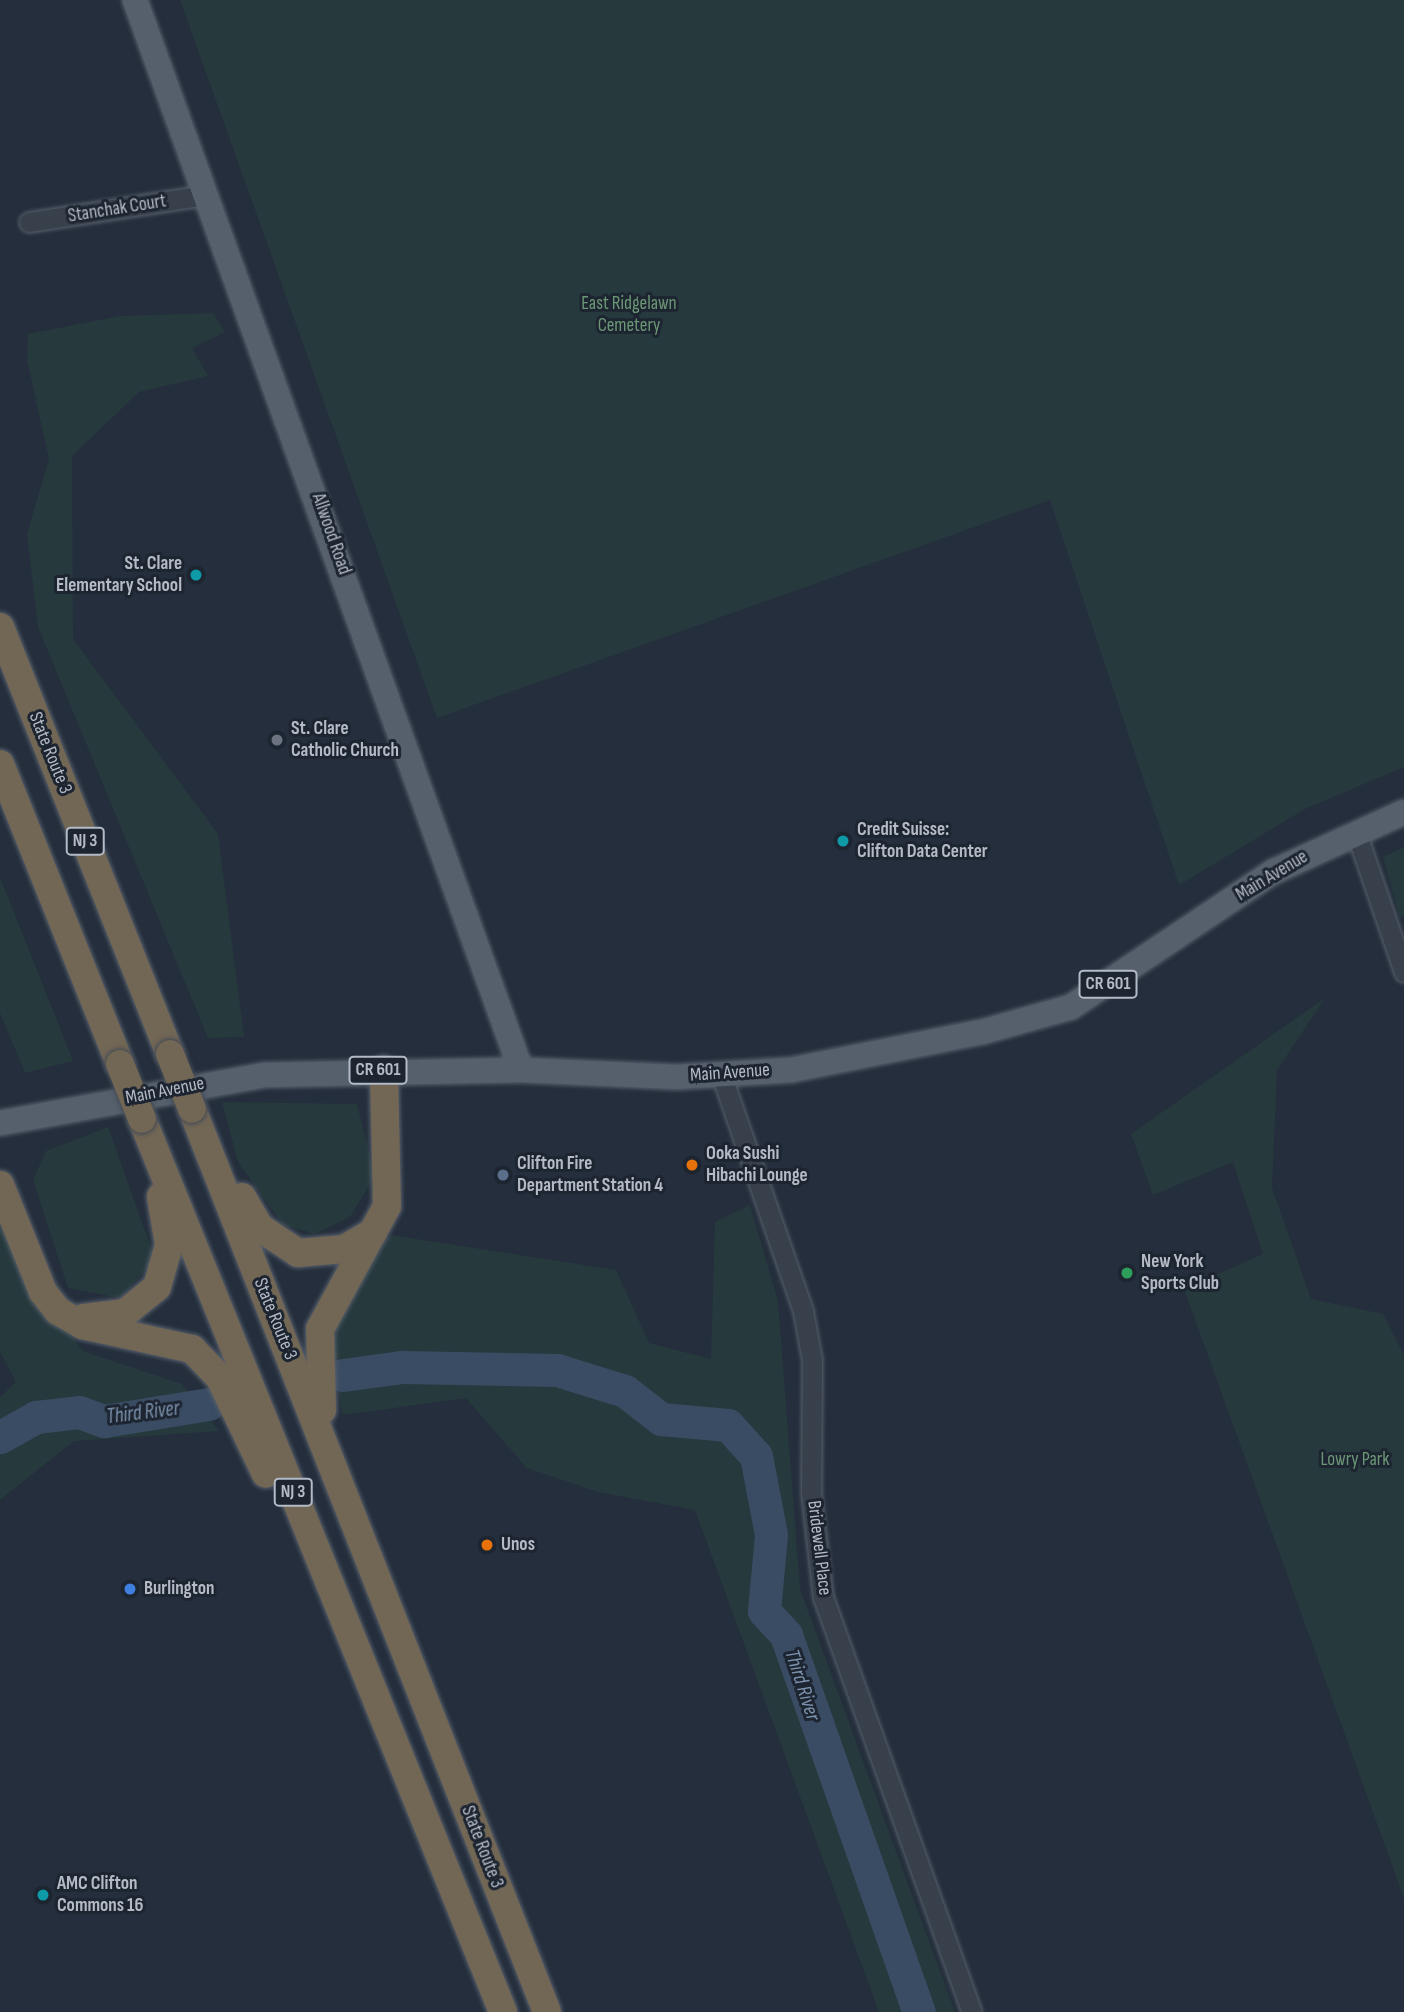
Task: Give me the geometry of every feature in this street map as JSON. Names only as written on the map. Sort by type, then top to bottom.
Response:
[{"type":"highway","name":"State Route 3","points":[[0,627],[547,2012]]},
{"type":"highway","name":"NJ 3","points":[[0,764],[503,2012]]},
{"type":"highway","points":[[329,1455],[317,1373],[320,1329],[378,1228],[390,1184],[384,1070]]},
{"type":"highway","points":[[192,1109],[259,1227],[276,1244],[322,1255],[378,1228]]},
{"type":"highway","points":[[58,1311],[100,1319],[125,1313],[145,1302],[166,1269],[169,1245],[142,1119]]},
{"type":"highway","points":[[0,1185],[43,1292],[58,1311],[82,1325],[192,1349],[220,1378],[444,1866]]},
{"type":"main road","name":"Allwood Road","points":[[135,0],[521,1070]]},
{"type":"main road","name":"Main Avenue","points":[[0,1123],[204,1083],[384,1070],[521,1070],[618,1077],[720,1074],[867,1056],[1071,1007],[1273,872],[1356,832],[1404,813]]},
{"type":"street","name":"Stanchak Court","points":[[29,222],[206,195]]},
{"type":"street","points":[[1356,832],[1404,972]]},
{"type":"street","name":"Bridewell Place","points":[[720,1074],[803,1311],[813,1372],[811,1492],[823,1597],[972,2012]]},
{"type":"green space","name":"East Ridgelawn Cemetery","points":[[180,0],[1404,0],[1404,767],[1305,809],[1179,885],[1050,500],[437,718]]},
{"type":"green space","points":[[213,313],[225,332],[192,348],[208,376],[139,392],[72,456],[73,639],[218,834],[244,1037],[208,1038],[38,627],[27,534],[49,459],[27,360],[28,334],[120,316]]},
{"type":"green space","points":[[1404,847],[1404,916],[1400,918],[1383,857]]},
{"type":"green space","points":[[0,877],[73,1061],[25,1073],[0,1013]]},
{"type":"green space","name":"Lowry Park","points":[[1325,998],[1277,1070],[1272,1188],[1311,1299],[1383,1314],[1404,1355],[1404,1898],[1184,1289],[1263,1254],[1233,1162],[1153,1195],[1131,1134]]},
{"type":"green space","points":[[222,1102],[357,1104],[375,1176],[350,1217],[315,1234],[283,1225],[238,1162]]},
{"type":"green space","points":[[108,1127],[155,1259],[121,1298],[68,1288],[33,1180],[46,1151]]},
{"type":"green space","points":[[750,1205],[778,1301],[800,1589],[955,2012],[879,2012],[695,1510],[598,1492],[527,1468],[466,1398],[343,1415],[330,1343],[332,1315],[390,1235],[616,1270],[649,1343],[711,1359],[715,1222]]},
{"type":"green space","points":[[0,1216],[41,1299],[83,1351],[182,1384],[219,1431],[74,1441],[0,1500],[0,1397],[16,1382],[0,1352]]},
{"type":"waterway","name":"Third River","points":[[343,1375],[402,1367],[557,1370],[625,1391],[661,1419],[728,1425],[756,1456],[771,1535],[764,1611],[786,1635],[919,2012]]},
{"type":"waterway","name":"Third River","points":[[0,1437],[36,1417],[79,1412],[104,1421],[209,1404]]},
{"type":"place","name":"St. Clare Elementary School","points":[[196,575]]},
{"type":"place","name":"St. Clare Catholic Church","points":[[277,740]]},
{"type":"place","name":"Credit Suisse: Clifton Data Center","points":[[843,841]]},
{"type":"place","name":"Ooka Sushi Hibachi Lounge","points":[[692,1165]]},
{"type":"place","name":"Clifton Fire Department Station 4","points":[[503,1175]]},
{"type":"place","name":"New York Sports Club","points":[[1127,1273]]},
{"type":"place","name":"Unos","points":[[487,1545]]},
{"type":"place","name":"Burlington","points":[[130,1589]]},
{"type":"place","name":"AMC Clifton Commons 16","points":[[43,1895]]}]
